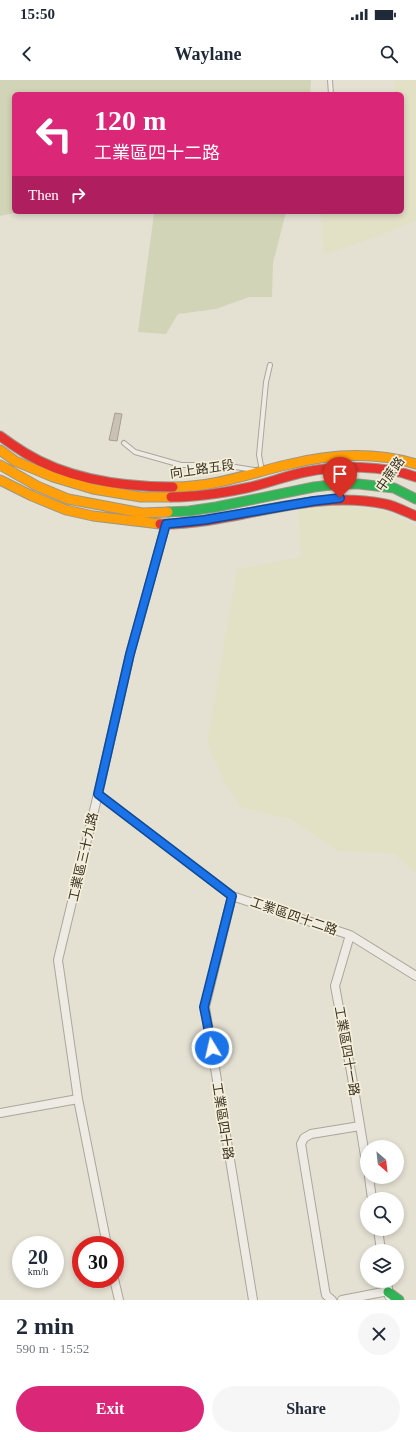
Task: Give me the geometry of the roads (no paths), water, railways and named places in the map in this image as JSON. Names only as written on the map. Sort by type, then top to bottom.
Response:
[{"type":"main road","name":"向上路五段","points":[[0,436],[14,448],[36,460],[72,474],[95,480],[142,488],[184,487],[239,478],[294,462],[332,457],[374,455],[415,462]]},
{"type":"main road","name":"向上路五段","points":[[0,450],[15,461],[53,477],[93,489],[141,497],[185,497],[246,488],[305,472],[339,468],[380,469],[405,473],[416,477]]},
{"type":"main road","name":"中蔗路","points":[[386,503],[394,488],[415,462]]},
{"type":"main road","points":[[0,465],[37,486],[68,499],[142,513],[189,511],[216,507],[326,485],[359,484],[394,488],[416,499]]},
{"type":"main road","points":[[0,480],[24,494],[66,510],[142,522],[166,524],[204,520],[340,498],[386,503],[416,516]]},
{"type":"main road","points":[[389,1296],[399,1300]]},
{"type":"street","name":"工業區三十九路","points":[[105,1236],[78,1100],[58,960],[130,654],[166,524]]},
{"type":"street","name":"工業區四十二路","points":[[98,794],[232,896],[350,935],[416,976]]},
{"type":"street","name":"工業區四十路","points":[[232,896],[204,1007],[253,1300]]},
{"type":"street","name":"工業區四十一路","points":[[350,935],[335,986],[362,1140]]},
{"type":"street","points":[[0,1113],[78,1100]]},
{"type":"street","points":[[332,1300],[326,1295],[325,1290],[301,1144],[304,1138],[311,1134],[360,1126]]},
{"type":"street","points":[[116,1288],[119,1300]]},
{"type":"street","points":[[342,1300],[383,1292],[389,1296]]},
{"type":"lane","points":[[330,80],[331,92]]},
{"type":"lane","points":[[124,442],[135,452],[181,465],[223,465],[262,472],[259,455],[266,382],[270,365]]}]
